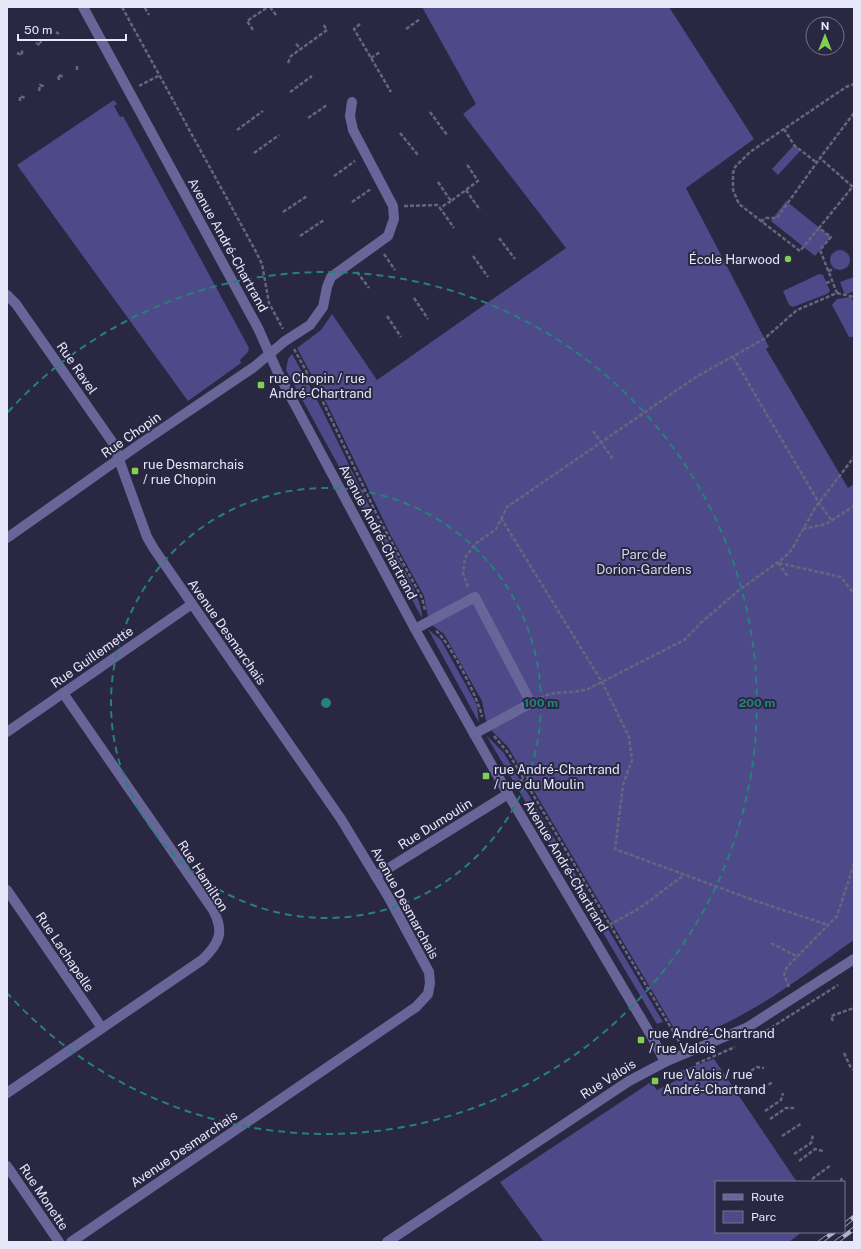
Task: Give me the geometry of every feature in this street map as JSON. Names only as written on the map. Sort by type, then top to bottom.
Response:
[{"type":"street","name":"Avenue André-Chartrand","points":[[83,7],[258,328],[278,373],[415,629],[508,794],[652,1037],[665,1062]]},
{"type":"street","name":"Rue Chopin","points":[[7,538],[254,367],[314,321],[323,307],[327,286],[331,277],[384,240],[393,225],[393,206],[353,130],[350,116],[352,102]]},
{"type":"street","name":"Rue Ravel","points":[[7,295],[16,304],[108,436],[119,460]]},
{"type":"street","name":"Avenue Desmarchais","points":[[71,1242],[407,1013],[426,998],[430,983],[426,965],[376,876],[341,819],[149,542],[119,460]]},
{"type":"street","points":[[415,629],[475,597],[531,703],[474,734]]},
{"type":"street","name":"Rue Guillemette","points":[[7,732],[192,604]]},
{"type":"street","name":"Rue Hamilton","points":[[7,1093],[202,960],[216,945],[219,928],[216,916],[209,904],[62,693]]},
{"type":"street","name":"Rue Dumoulin","points":[[376,876],[508,794]]},
{"type":"street","name":"Rue Lachapelle","points":[[7,890],[102,1028]]},
{"type":"street","name":"Rue Valois","points":[[387,1242],[577,1114],[629,1081],[665,1062],[748,1027],[854,959]]},
{"type":"street","name":"Rue Monette","points":[[7,1166],[59,1242]]},
{"type":"path","name":"Avenue André-Chartrand","points":[[122,7],[258,254],[269,303],[280,325]]},
{"type":"path","points":[[253,30],[247,21],[269,7],[276,15]]},
{"type":"path","points":[[145,8],[149,15]]},
{"type":"path","points":[[406,29],[420,20]]},
{"type":"path","points":[[288,63],[291,56],[327,30],[323,24]]},
{"type":"path","points":[[360,24],[354,29],[391,92]]},
{"type":"path","points":[[36,43],[40,45],[41,40]]},
{"type":"path","points":[[296,44],[301,49]]},
{"type":"path","points":[[17,53],[22,55],[22,50]]},
{"type":"path","points":[[371,58],[380,52]]},
{"type":"path","points":[[137,87],[160,74]]},
{"type":"path","points":[[59,80],[58,75],[64,77]]},
{"type":"path","points":[[290,92],[312,76]]},
{"type":"path","points":[[820,158],[853,186],[800,251],[739,204],[732,186],[735,166],[740,160],[784,129],[846,87],[854,84]]},
{"type":"path","points":[[39,91],[40,85],[45,88]]},
{"type":"path","points":[[20,101],[20,96],[25,98]]},
{"type":"path","points":[[308,118],[327,105]]},
{"type":"path","points":[[237,130],[262,111]]},
{"type":"path","points":[[430,112],[446,135]]},
{"type":"path","points":[[761,222],[765,218],[777,218],[854,113]]},
{"type":"path","points":[[784,129],[794,145],[817,163]]},
{"type":"path","points":[[400,132],[418,154]]},
{"type":"path","points":[[254,153],[279,135]]},
{"type":"path","points":[[334,176],[355,162]]},
{"type":"path","points":[[440,208],[478,181],[466,163]]},
{"type":"path","points":[[438,182],[451,201]]},
{"type":"path","points":[[352,202],[371,189]]},
{"type":"path","points":[[466,190],[480,210]]},
{"type":"path","points":[[284,212],[307,196]]},
{"type":"path","points":[[402,206],[437,205],[454,228]]},
{"type":"path","points":[[300,236],[324,220]]},
{"type":"path","points":[[819,228],[831,237],[820,250],[837,293]]},
{"type":"path","points":[[499,238],[515,259]]},
{"type":"path","points":[[382,251],[395,270]]},
{"type":"path","points":[[472,256],[488,277]]},
{"type":"path","points":[[828,271],[834,269]]},
{"type":"path","points":[[355,270],[369,288]]},
{"type":"path","points":[[826,283],[832,281]]},
{"type":"path","points":[[470,593],[463,573],[465,558],[475,544],[496,529],[507,507],[696,377],[764,339],[797,310],[837,293],[854,297]]},
{"type":"path","points":[[414,298],[428,319]]},
{"type":"path","points":[[387,316],[401,337]]},
{"type":"path","name":"Avenue André-Chartrand","points":[[295,351],[321,398],[377,514],[422,598],[425,613]]},
{"type":"path","points":[[733,357],[819,502],[832,521]]},
{"type":"path","points":[[592,431],[613,459]]},
{"type":"path","points":[[550,693],[578,692],[602,682],[684,640],[703,621],[738,591],[778,563],[792,549],[819,502],[854,458]]},
{"type":"path","points":[[803,529],[826,524],[854,506]]},
{"type":"path","points":[[501,518],[602,682],[629,737],[632,760],[623,785],[616,849],[753,900],[828,925]]},
{"type":"path","points":[[778,563],[788,577]]},
{"type":"path","points":[[778,563],[841,578],[854,594]]},
{"type":"path","points":[[433,629],[442,636],[478,700],[483,723]]},
{"type":"path","name":"Avenue André-Chartrand","points":[[489,731],[509,754],[679,1041]]},
{"type":"path","points":[[513,782],[524,780]]},
{"type":"path","points":[[789,987],[784,975],[787,967],[837,916],[854,864]]},
{"type":"path","points":[[609,924],[640,908],[685,874]]},
{"type":"path","points":[[771,943],[798,957]]},
{"type":"path","points":[[832,1021],[831,1016],[854,1008]]},
{"type":"path","points":[[844,1053],[850,1066],[854,1070]]},
{"type":"path","points":[[741,1077],[757,1067],[764,1068]]},
{"type":"path","points":[[753,1094],[773,1082]]},
{"type":"path","points":[[764,1111],[781,1100],[783,1093]]},
{"type":"path","points":[[770,1119],[786,1108],[794,1108]]},
{"type":"path","points":[[782,1136],[802,1123]]},
{"type":"path","points":[[794,1154],[811,1143],[813,1135]]},
{"type":"path","points":[[799,1161],[815,1149],[823,1151]]},
{"type":"path","points":[[812,1179],[831,1166]]},
{"type":"path","points":[[841,1181],[842,1177]]},
{"type":"green space","name":"Parc de Dorion-Gardens","points":[[422,7],[669,7],[754,139],[686,188],[769,347],[766,349],[848,488],[854,484],[854,940],[771,998],[749,1011],[704,1033],[681,1040],[508,747],[492,731],[486,721],[482,701],[444,634],[433,626],[428,617],[424,596],[390,534],[328,406],[297,348],[321,330],[332,314],[377,380],[566,248],[463,114],[476,104]]},
{"type":"green space","points":[[114,100],[117,104],[114,106],[120,117],[123,116],[249,348],[248,352],[240,360],[241,363],[188,401],[17,165]]},
{"type":"green space","points":[[794,145],[801,150],[778,175],[772,169]]},
{"type":"green space","points":[[786,201],[831,237],[815,256],[771,221]]},
{"type":"green space","points":[[840,250],[847,253],[850,260],[847,267],[840,270],[833,267],[830,260],[833,253]]},
{"type":"green space","points":[[819,274],[823,275],[830,291],[827,294],[793,307],[789,305],[783,291]]},
{"type":"green space","points":[[854,277],[854,291],[845,295],[840,282]]},
{"type":"green space","points":[[851,297],[854,303],[854,337],[849,337],[832,305],[837,299]]},
{"type":"green space","points":[[292,354],[325,415],[375,517],[411,582],[421,608],[422,618],[286,370],[288,359]]},
{"type":"green space","points":[[428,629],[441,640],[477,705],[479,723]]},
{"type":"green space","points":[[486,735],[504,753],[663,1022],[657,1024]]},
{"type":"green space","points":[[714,1059],[796,1181],[715,1181],[715,1233],[801,1233],[789,1242],[544,1242],[500,1182],[651,1082],[657,1090],[675,1081],[671,1074]]},
{"type":"railway","points":[[845,1224],[854,1217]]},
{"type":"railway","points":[[836,1242],[854,1229]]},
{"type":"railway","points":[[820,1242],[833,1233]]},
{"type":"place","name":"École Harwood","points":[[788,259]]},
{"type":"place","name":"rue Chopin / rue André-Chartrand","points":[[261,385]]},
{"type":"place","name":"rue Desmarchais / rue Chopin","points":[[135,471]]},
{"type":"place","name":"rue André-Chartrand / rue du Moulin","points":[[486,776]]},
{"type":"place","name":"rue André-Chartrand / rue Valois","points":[[641,1040]]},
{"type":"place","name":"rue Valois / rue André-Chartrand","points":[[655,1081]]}]
